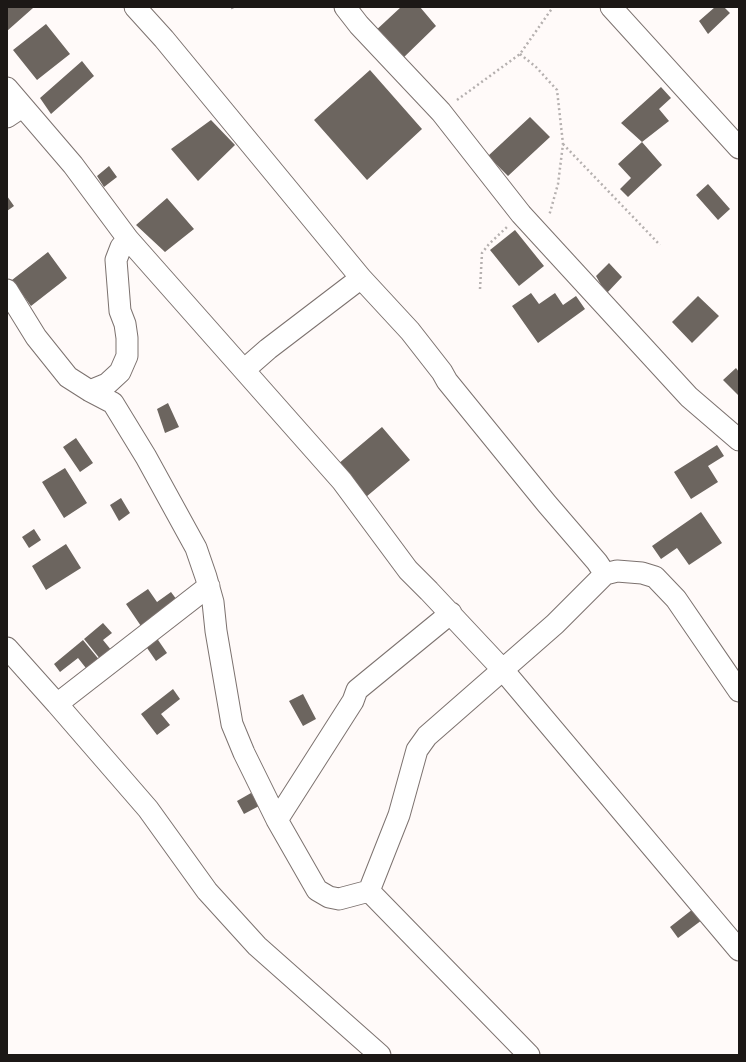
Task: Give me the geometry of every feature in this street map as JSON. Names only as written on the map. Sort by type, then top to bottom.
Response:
[{"type":"street","points":[[135,7],[164,39],[361,278],[410,331],[442,372],[447,381],[606,574]]},
{"type":"street","points":[[345,7],[359,25],[441,112],[521,214],[689,397],[739,440]]},
{"type":"street","points":[[611,7],[739,148]]},
{"type":"street","points":[[7,88],[14,112],[73,165],[128,239],[342,481],[408,570],[503,670],[739,950]]},
{"type":"street","points":[[90,391],[107,384],[120,372],[127,356],[126,324],[120,311],[116,260],[122,247],[128,239]]},
{"type":"street","points":[[244,370],[268,349],[361,278]]},
{"type":"street","points":[[7,290],[36,337],[68,377],[113,403],[146,457],[196,548],[213,602],[216,631],[232,724],[244,753],[277,820],[317,890],[329,897],[339,899],[369,891]]},
{"type":"street","points":[[369,891],[399,815],[417,750],[427,736],[555,624],[606,574],[617,571],[642,573],[655,577],[676,599],[739,690]]},
{"type":"street","points":[[57,704],[209,586]]},
{"type":"street","points":[[277,820],[353,701],[357,690],[451,614]]},
{"type":"street","points":[[7,648],[148,809],[207,891],[257,946],[380,1055]]},
{"type":"street","points":[[369,891],[529,1055]]},
{"type":"path","points":[[232,7],[233,12]]},
{"type":"path","points":[[441,112],[520,54],[553,7]]},
{"type":"path","points":[[520,54],[536,67],[557,90],[563,144],[558,184],[543,238]]},
{"type":"path","points":[[563,144],[660,244]]},
{"type":"path","points":[[480,289],[482,253],[489,244],[521,214]]},
{"type":"building","points":[[7,7],[32,7],[33,8],[7,31]]},
{"type":"building","points":[[401,7],[420,7],[436,26],[400,61],[373,33]]},
{"type":"building","points":[[715,7],[724,7],[730,13],[708,34],[699,21]]},
{"type":"building","points":[[46,24],[70,54],[37,80],[13,50]]},
{"type":"building","points":[[82,61],[94,76],[51,114],[40,98]]},
{"type":"building","points":[[370,70],[422,129],[367,180],[314,120]]},
{"type":"building","points":[[661,87],[671,98],[659,109],[669,121],[642,142],[621,123]]},
{"type":"building","points":[[530,117],[550,137],[508,176],[488,156]]},
{"type":"building","points":[[211,120],[235,145],[198,181],[171,149]]},
{"type":"building","points":[[642,142],[662,165],[628,197],[620,189],[631,178],[618,164]]},
{"type":"building","points":[[109,166],[117,177],[104,187],[97,176]]},
{"type":"building","points":[[708,184],[730,209],[718,220],[696,195]]},
{"type":"building","points":[[7,196],[14,206],[7,211]]},
{"type":"building","points":[[167,198],[194,229],[165,252],[136,225]]},
{"type":"building","points":[[515,230],[544,266],[519,286],[490,250]]},
{"type":"building","points":[[48,252],[67,278],[31,306],[12,280]]},
{"type":"building","points":[[609,263],[622,277],[606,294],[596,276]]},
{"type":"building","points":[[531,293],[539,304],[555,293],[563,305],[576,296],[585,309],[538,343],[512,306]]},
{"type":"building","points":[[698,296],[719,316],[692,343],[672,322]]},
{"type":"building","points":[[736,368],[739,372],[739,396],[723,380]]},
{"type":"building","points":[[168,403],[179,427],[165,433],[157,409]]},
{"type":"building","points":[[382,427],[410,460],[366,497],[338,464]]},
{"type":"building","points":[[76,438],[93,463],[80,472],[63,447]]},
{"type":"building","points":[[717,445],[724,456],[708,466],[718,482],[691,499],[674,472]]},
{"type":"building","points":[[65,468],[87,503],[64,518],[42,482]]},
{"type":"building","points":[[121,498],[130,513],[119,521],[110,505]]},
{"type":"building","points":[[701,512],[722,543],[689,565],[677,548],[661,559],[652,546]]},
{"type":"building","points":[[34,529],[41,540],[29,548],[22,537]]},
{"type":"building","points":[[66,544],[81,568],[46,590],[32,566]]},
{"type":"building","points":[[148,589],[157,602],[171,592],[180,604],[143,629],[126,604]]},
{"type":"building","points":[[103,623],[112,633],[103,640],[112,651],[101,660],[84,639]]},
{"type":"building","points":[[156,637],[167,653],[156,661],[145,645]]},
{"type":"building","points":[[83,640],[101,662],[89,672],[78,658],[60,672],[54,664]]},
{"type":"building","points":[[173,689],[180,699],[161,714],[170,725],[157,735],[141,714]]},
{"type":"building","points":[[303,694],[316,719],[303,726],[289,701]]},
{"type":"building","points":[[251,793],[259,806],[244,814],[237,801]]},
{"type":"building","points":[[693,909],[702,920],[678,938],[670,927]]}]
